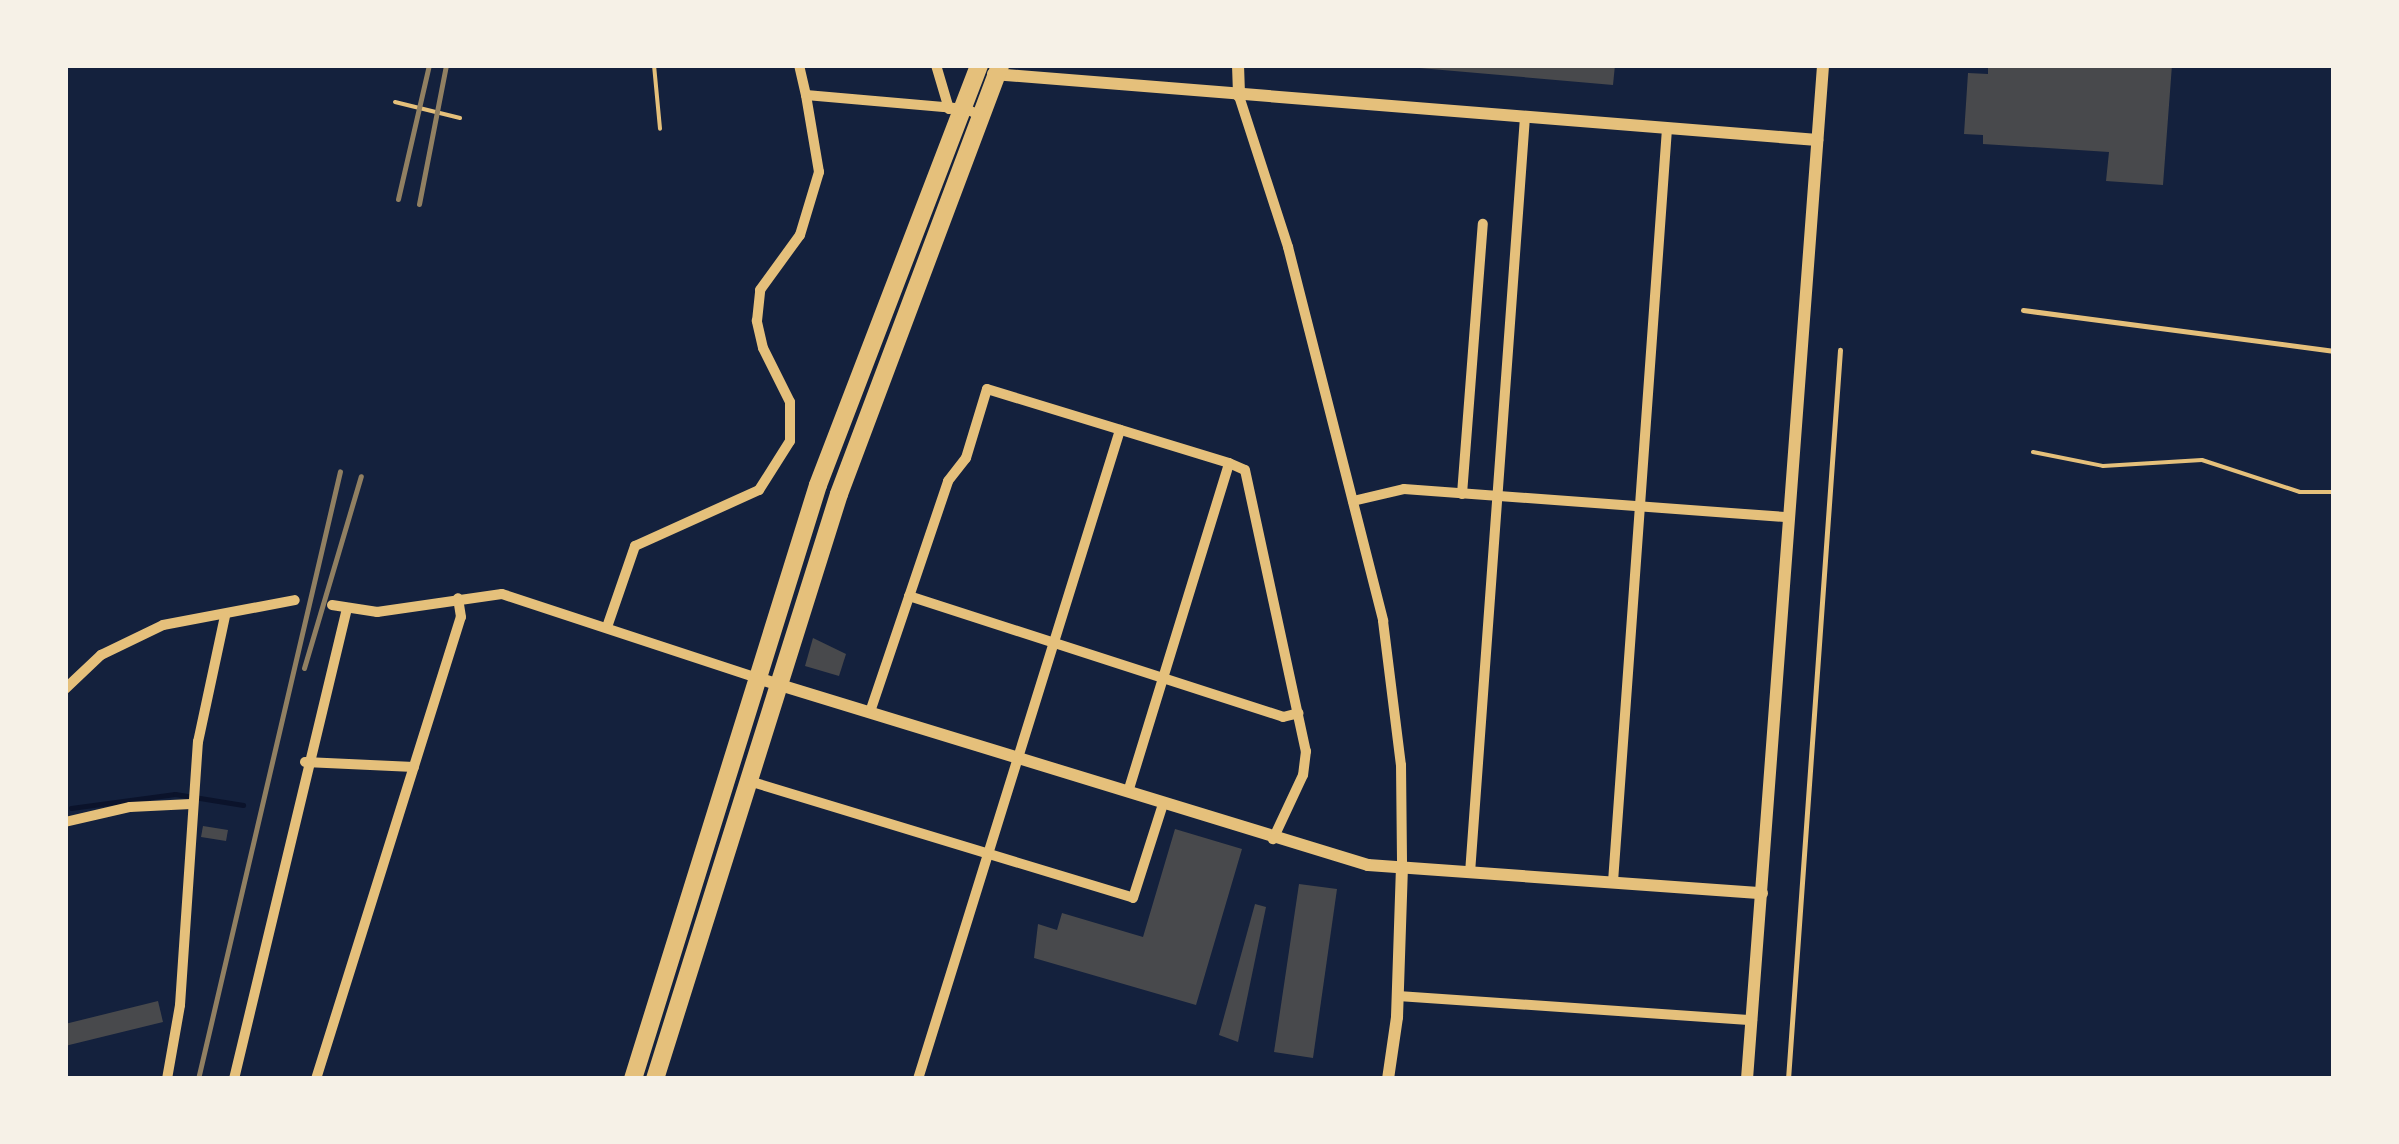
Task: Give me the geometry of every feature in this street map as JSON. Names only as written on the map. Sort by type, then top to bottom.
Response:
[{"type":"highway","points":[[633,1079],[818,486],[957,109],[978,68]]},
{"type":"highway","points":[[655,1079],[840,494],[985,118],[999,70]]},
{"type":"street","points":[[607,626],[634,546],[759,490],[790,441],[790,402],[763,348],[757,321],[760,290],[800,235],[819,172],[798,65]]},
{"type":"street","points":[[936,65],[957,109]]},
{"type":"street","points":[[1238,65],[1239,96],[1288,247],[1352,500],[1396,701],[1402,868],[1398,996],[1388,1079]]},
{"type":"street","points":[[1747,1079],[1823,65]]},
{"type":"street","points":[[978,68],[1239,96],[1818,140]]},
{"type":"street","points":[[806,95],[957,109],[985,118]]},
{"type":"street","points":[[1470,873],[1500,498],[1524,118]]},
{"type":"street","points":[[1612,882],[1666,128]]},
{"type":"street","points":[[1462,494],[1483,224]]},
{"type":"street","points":[[870,712],[987,389],[1229,463],[1245,470],[1299,712],[1303,775],[1273,839]]},
{"type":"street","points":[[918,1079],[1120,430]]},
{"type":"street","points":[[1128,792],[1229,463]]},
{"type":"street","points":[[1352,500],[1404,488],[1788,517]]},
{"type":"street","points":[[332,605],[399,610],[502,594],[1273,839],[1402,868],[1762,894]]},
{"type":"street","points":[[909,596],[1283,716],[1299,712]]},
{"type":"street","points":[[316,1079],[460,617],[458,598]]},
{"type":"street","points":[[65,689],[101,655],[141,634],[295,600]]},
{"type":"street","points":[[234,1079],[305,762],[346,609]]},
{"type":"street","points":[[167,1079],[180,1005],[198,742],[225,616]]},
{"type":"street","points":[[305,762],[414,767]]},
{"type":"street","points":[[749,781],[1133,898],[1163,804]]},
{"type":"street","points":[[65,822],[130,808],[192,804]]},
{"type":"street","points":[[1398,996],[1752,1020]]},
{"type":"lane","points":[[2023,310],[2334,351]]},
{"type":"lane","points":[[1788,1079],[1840,350]]},
{"type":"path","points":[[654,65],[660,130]]},
{"type":"path","points":[[395,102],[460,118]]},
{"type":"path","points":[[2034,452],[2103,466],[2202,460],[2300,492],[2334,492]]},
{"type":"building","points":[[1385,65],[1615,65],[1613,85]]},
{"type":"building","points":[[1988,65],[2172,65],[2163,185],[2106,181],[2109,152],[1983,144],[1983,135],[1964,134],[1968,73],[1988,74]]},
{"type":"building","points":[[813,638],[846,654],[839,676],[805,666]]},
{"type":"building","points":[[203,826],[228,830],[226,841],[201,837]]},
{"type":"building","points":[[1175,829],[1242,849],[1196,1005],[1034,958],[1038,924],[1057,930],[1062,913],[1143,937]]},
{"type":"building","points":[[1299,884],[1337,889],[1313,1058],[1274,1052]]},
{"type":"building","points":[[1255,904],[1266,907],[1238,1042],[1219,1035]]},
{"type":"building","points":[[158,1001],[163,1022],[65,1046],[65,1024]]},
{"type":"waterway","points":[[71,808],[175,794],[243,805]]},
{"type":"railway","points":[[398,199],[429,65]]},
{"type":"railway","points":[[419,204],[446,65]]},
{"type":"railway","points":[[198,1079],[340,471]]},
{"type":"railway","points":[[304,668],[361,476]]}]
